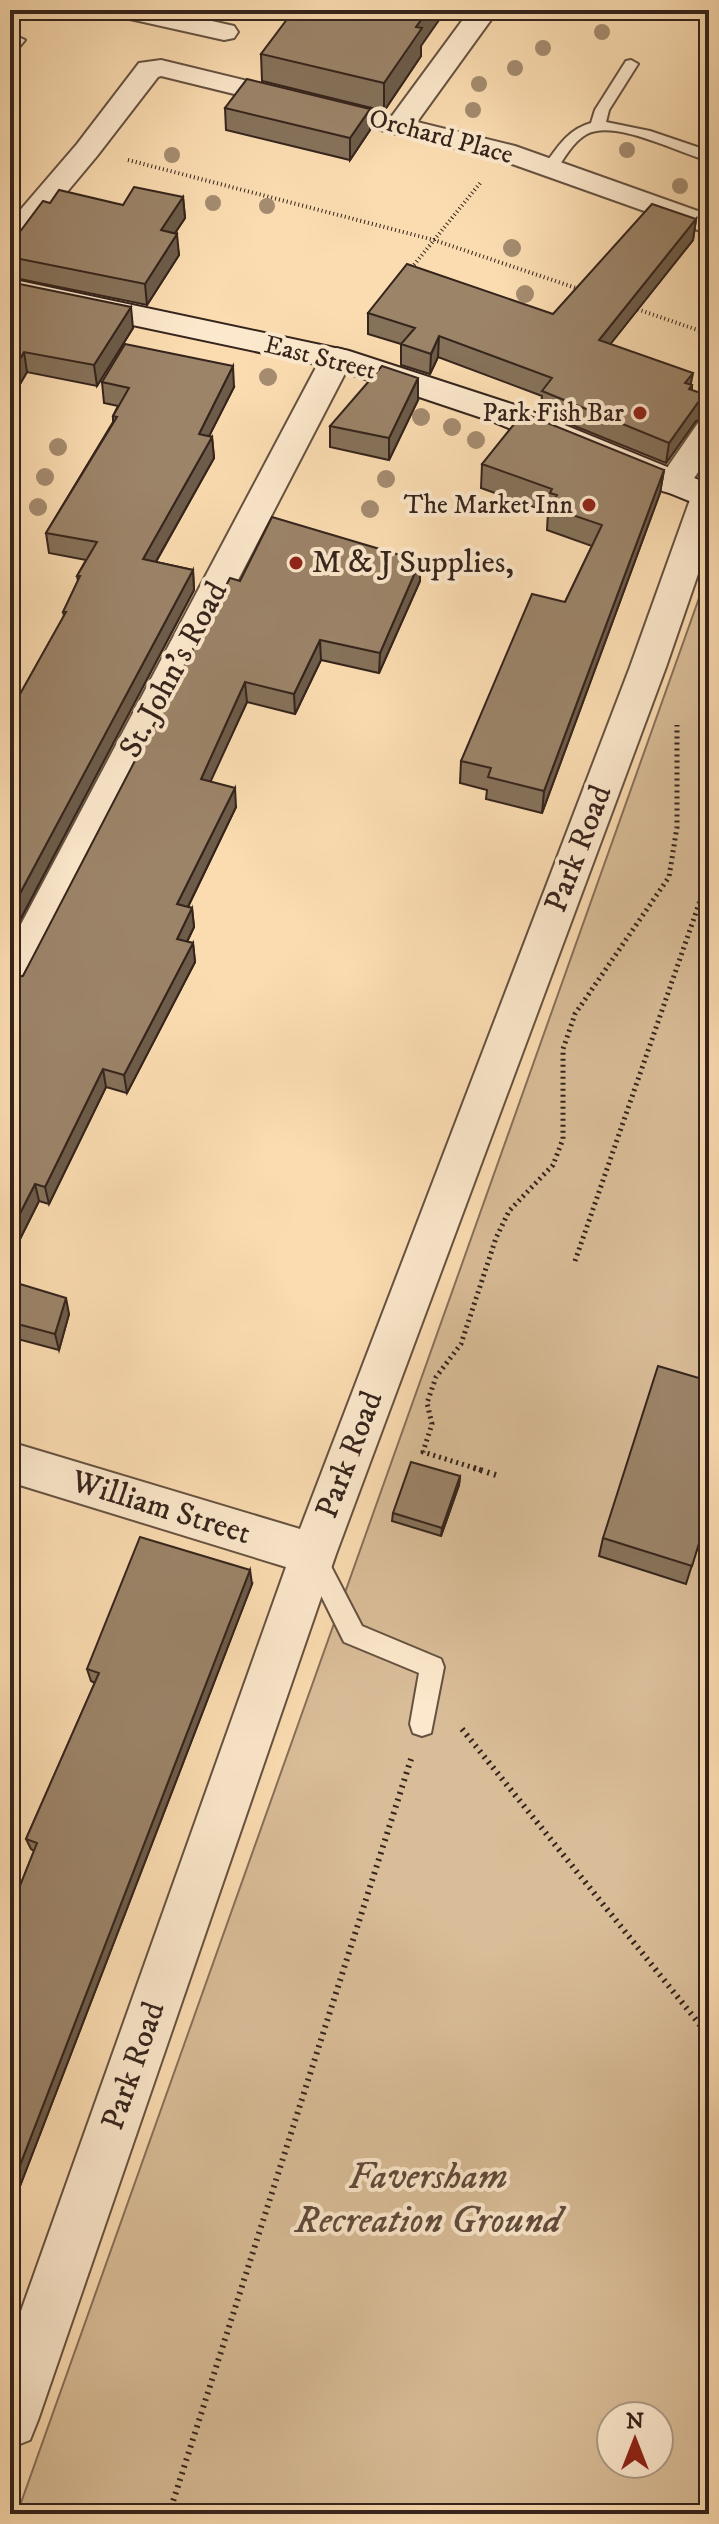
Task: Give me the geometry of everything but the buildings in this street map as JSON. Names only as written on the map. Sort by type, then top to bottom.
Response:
[{"type":"main road","name":"East Street","points":[[10,289],[337,358],[506,414],[697,492]]},
{"type":"street","points":[[408,114],[484,10]]},
{"type":"street","points":[[140,13],[224,32]]},
{"type":"street","points":[[10,241],[87,150],[149,69],[161,68],[185,23]]},
{"type":"street","name":"Orchard Place","points":[[161,68],[267,92],[408,114],[549,170],[709,225]]},
{"type":"street","name":"St. John's Road","points":[[10,982],[337,358]]},
{"type":"street","points":[[697,492],[709,430]]},
{"type":"street","name":"Park Road","points":[[10,2420],[313,1554],[648,667],[697,492]]},
{"type":"street","name":"William Street","points":[[10,1462],[313,1554]]},
{"type":"lane","points":[[10,37],[18,40],[10,49]]},
{"type":"lane","points":[[598,126],[602,110],[631,64]]},
{"type":"lane","points":[[549,170],[578,133],[598,126],[622,128],[709,156]]},
{"type":"lane","points":[[313,1554],[353,1634],[432,1667],[422,1724]]},
{"type":"path","points":[[87,150],[434,240],[579,289]]},
{"type":"path","points":[[405,276],[505,152]]},
{"type":"path","points":[[622,304],[709,334]]},
{"type":"path","points":[[499,1476],[423,1452],[432,1424],[427,1403],[436,1377],[461,1344],[496,1238],[509,1211],[553,1165],[563,1139],[563,1049],[575,1014],[669,877],[677,827],[678,720]]},
{"type":"path","points":[[575,1261],[709,875]]},
{"type":"path","points":[[430,1682],[448,1711],[709,2036]]},
{"type":"path","points":[[169,2514],[422,1724]]},
{"type":"green space","name":"Faversham Recreation Ground","points":[[709,570],[709,2514],[17,2514]]},
{"type":"place","name":"Park Fish Bar","points":[[640,413]]},
{"type":"place","name":"The Market Inn","points":[[589,505]]},
{"type":"place","name":"M & J Supplies,","points":[[296,563]]}]
